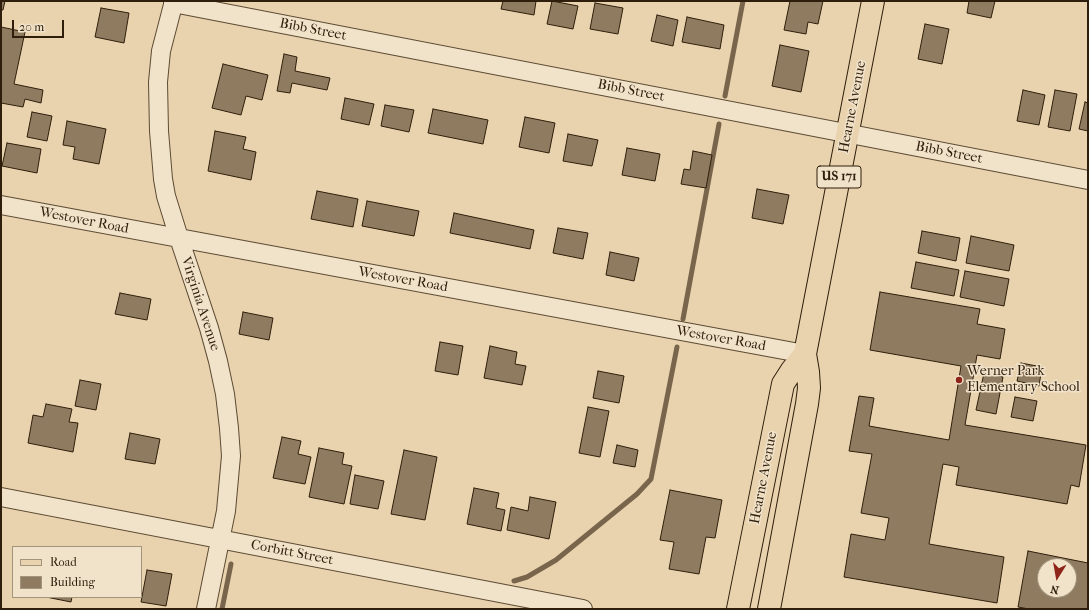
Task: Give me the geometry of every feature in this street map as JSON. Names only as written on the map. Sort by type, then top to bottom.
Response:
[{"type":"main road","name":"Hearne Avenue","points":[[769,609],[807,404],[809,388],[805,354],[873,1]]},
{"type":"main road","name":"Hearne Avenue","points":[[738,609],[784,384],[792,370],[805,354]]},
{"type":"street","name":"Bibb Street","points":[[174,2],[757,117],[848,133],[1088,180]]},
{"type":"street","name":"Virginia Avenue","points":[[174,2],[161,51],[158,82],[159,124],[165,191],[209,328],[218,361],[225,394],[231,456],[226,511],[206,609]]},
{"type":"street","name":"Westover Road","points":[[1,205],[805,354]]},
{"type":"street","name":"Corbitt Street","points":[[1,497],[583,609]]},
{"type":"building","points":[[1,1],[5,1],[3,10],[1,10]]},
{"type":"building","points":[[503,1],[536,1],[534,15],[501,9]]},
{"type":"building","points":[[552,1],[578,6],[573,29],[547,24]]},
{"type":"building","points":[[790,1],[823,1],[818,24],[808,22],[806,34],[784,30]]},
{"type":"building","points":[[969,1],[995,1],[991,18],[967,13]]},
{"type":"building","points":[[595,3],[623,8],[618,34],[590,29]]},
{"type":"building","points":[[101,8],[129,13],[124,43],[95,37]]},
{"type":"building","points":[[657,15],[678,20],[673,46],[651,41]]},
{"type":"building","points":[[687,17],[724,25],[720,49],[682,42]]},
{"type":"building","points":[[925,24],[949,29],[942,64],[918,59]]},
{"type":"building","points":[[1,27],[25,32],[14,84],[43,90],[41,103],[25,99],[23,107],[1,103]]},
{"type":"building","points":[[780,45],[809,51],[801,92],[772,86]]},
{"type":"building","points":[[284,54],[297,57],[295,71],[330,78],[327,90],[292,83],[290,93],[277,91]]},
{"type":"building","points":[[223,64],[268,75],[262,100],[246,96],[241,115],[212,108]]},
{"type":"building","points":[[1023,90],[1045,95],[1039,125],[1017,121]]},
{"type":"building","points":[[1055,90],[1077,94],[1070,131],[1048,127]]},
{"type":"building","points":[[345,98],[374,104],[369,125],[341,119]]},
{"type":"building","points":[[1085,102],[1088,103],[1088,131],[1079,129]]},
{"type":"building","points":[[385,105],[414,110],[409,132],[381,126]]},
{"type":"building","points":[[433,109],[488,120],[483,144],[428,133]]},
{"type":"building","points":[[32,112],[52,116],[47,141],[27,137]]},
{"type":"building","points":[[525,117],[555,123],[549,153],[519,147]]},
{"type":"building","points":[[67,121],[106,129],[99,164],[73,159],[75,147],[63,145]]},
{"type":"building","points":[[215,131],[246,137],[243,149],[256,152],[251,180],[208,171]]},
{"type":"building","points":[[568,134],[598,140],[592,166],[563,161]]},
{"type":"building","points":[[7,143],[41,149],[37,173],[2,166]]},
{"type":"building","points":[[627,148],[660,154],[655,181],[622,175]]},
{"type":"building","points":[[693,151],[712,155],[706,188],[681,184],[684,169],[690,170]]},
{"type":"building","points":[[757,189],[789,195],[783,224],[752,218]]},
{"type":"building","points":[[317,191],[358,199],[353,227],[311,219]]},
{"type":"building","points":[[367,201],[419,211],[414,236],[362,226]]},
{"type":"building","points":[[454,213],[534,230],[530,249],[450,233]]},
{"type":"building","points":[[558,228],[588,233],[583,259],[553,253]]},
{"type":"building","points":[[922,231],[960,238],[956,261],[918,253]]},
{"type":"building","points":[[971,236],[1014,245],[1009,271],[966,263]]},
{"type":"building","points":[[610,252],[639,258],[634,281],[606,275]]},
{"type":"building","points":[[916,262],[959,270],[954,296],[911,288]]},
{"type":"building","points":[[965,271],[1009,279],[1004,306],[960,297]]},
{"type":"building","points":[[880,292],[980,309],[977,324],[1005,329],[1000,359],[977,355],[965,425],[1086,445],[1079,487],[1071,485],[1067,504],[956,485],[959,467],[943,464],[929,544],[1004,557],[997,603],[844,577],[851,534],[885,540],[889,518],[861,513],[872,454],[849,451],[859,396],[874,398],[869,426],[949,440],[961,366],[870,350]]},
{"type":"building","points":[[120,293],[151,299],[147,320],[115,314]]},
{"type":"building","points":[[243,312],[273,318],[269,340],[239,334]]},
{"type":"building","points":[[440,342],[463,346],[458,375],[435,371]]},
{"type":"building","points":[[490,346],[517,352],[515,364],[526,366],[522,385],[484,378]]},
{"type":"building","points":[[1021,363],[1042,367],[1039,386],[1017,381]]},
{"type":"building","points":[[598,371],[624,376],[619,403],[593,398]]},
{"type":"building","points":[[984,373],[1003,377],[996,414],[976,410]]},
{"type":"building","points":[[80,380],[101,384],[96,410],[75,406]]},
{"type":"building","points":[[1015,397],[1037,401],[1033,421],[1011,417]]},
{"type":"building","points":[[46,404],[72,409],[69,422],[78,423],[73,452],[28,443],[33,415],[43,417]]},
{"type":"building","points":[[588,407],[609,411],[600,457],[579,453]]},
{"type":"building","points":[[130,433],[160,439],[155,464],[125,459]]},
{"type":"building","points":[[282,437],[301,441],[298,454],[311,457],[305,484],[273,478]]},
{"type":"building","points":[[617,445],[638,450],[635,467],[613,463]]},
{"type":"building","points":[[319,448],[344,453],[342,464],[352,466],[344,504],[309,497]]},
{"type":"building","points":[[404,450],[437,457],[425,520],[391,514]]},
{"type":"building","points":[[355,475],[384,481],[378,509],[350,504]]},
{"type":"building","points":[[474,488],[499,493],[496,508],[505,510],[501,531],[467,524]]},
{"type":"building","points":[[670,490],[722,500],[715,538],[706,537],[699,574],[669,569],[674,542],[660,540]]},
{"type":"building","points":[[530,497],[556,502],[549,539],[507,530],[511,507],[528,511]]},
{"type":"building","points":[[1028,551],[1063,558],[1037,558],[1037,598],[1077,598],[1077,561],[1088,563],[1088,609],[1029,609],[1018,607]]},
{"type":"building","points":[[147,570],[172,574],[166,606],[141,602]]},
{"type":"building","points":[[51,598],[72,598],[71,602]]},
{"type":"waterway","points":[[725,96],[743,1]]},
{"type":"waterway","points":[[683,319],[719,124]]},
{"type":"waterway","points":[[514,581],[527,577],[556,560],[637,494],[651,479],[677,347]]},
{"type":"waterway","points":[[222,609],[231,564]]},
{"type":"place","name":"Werner Park Elementary School","points":[[959,380]]}]
